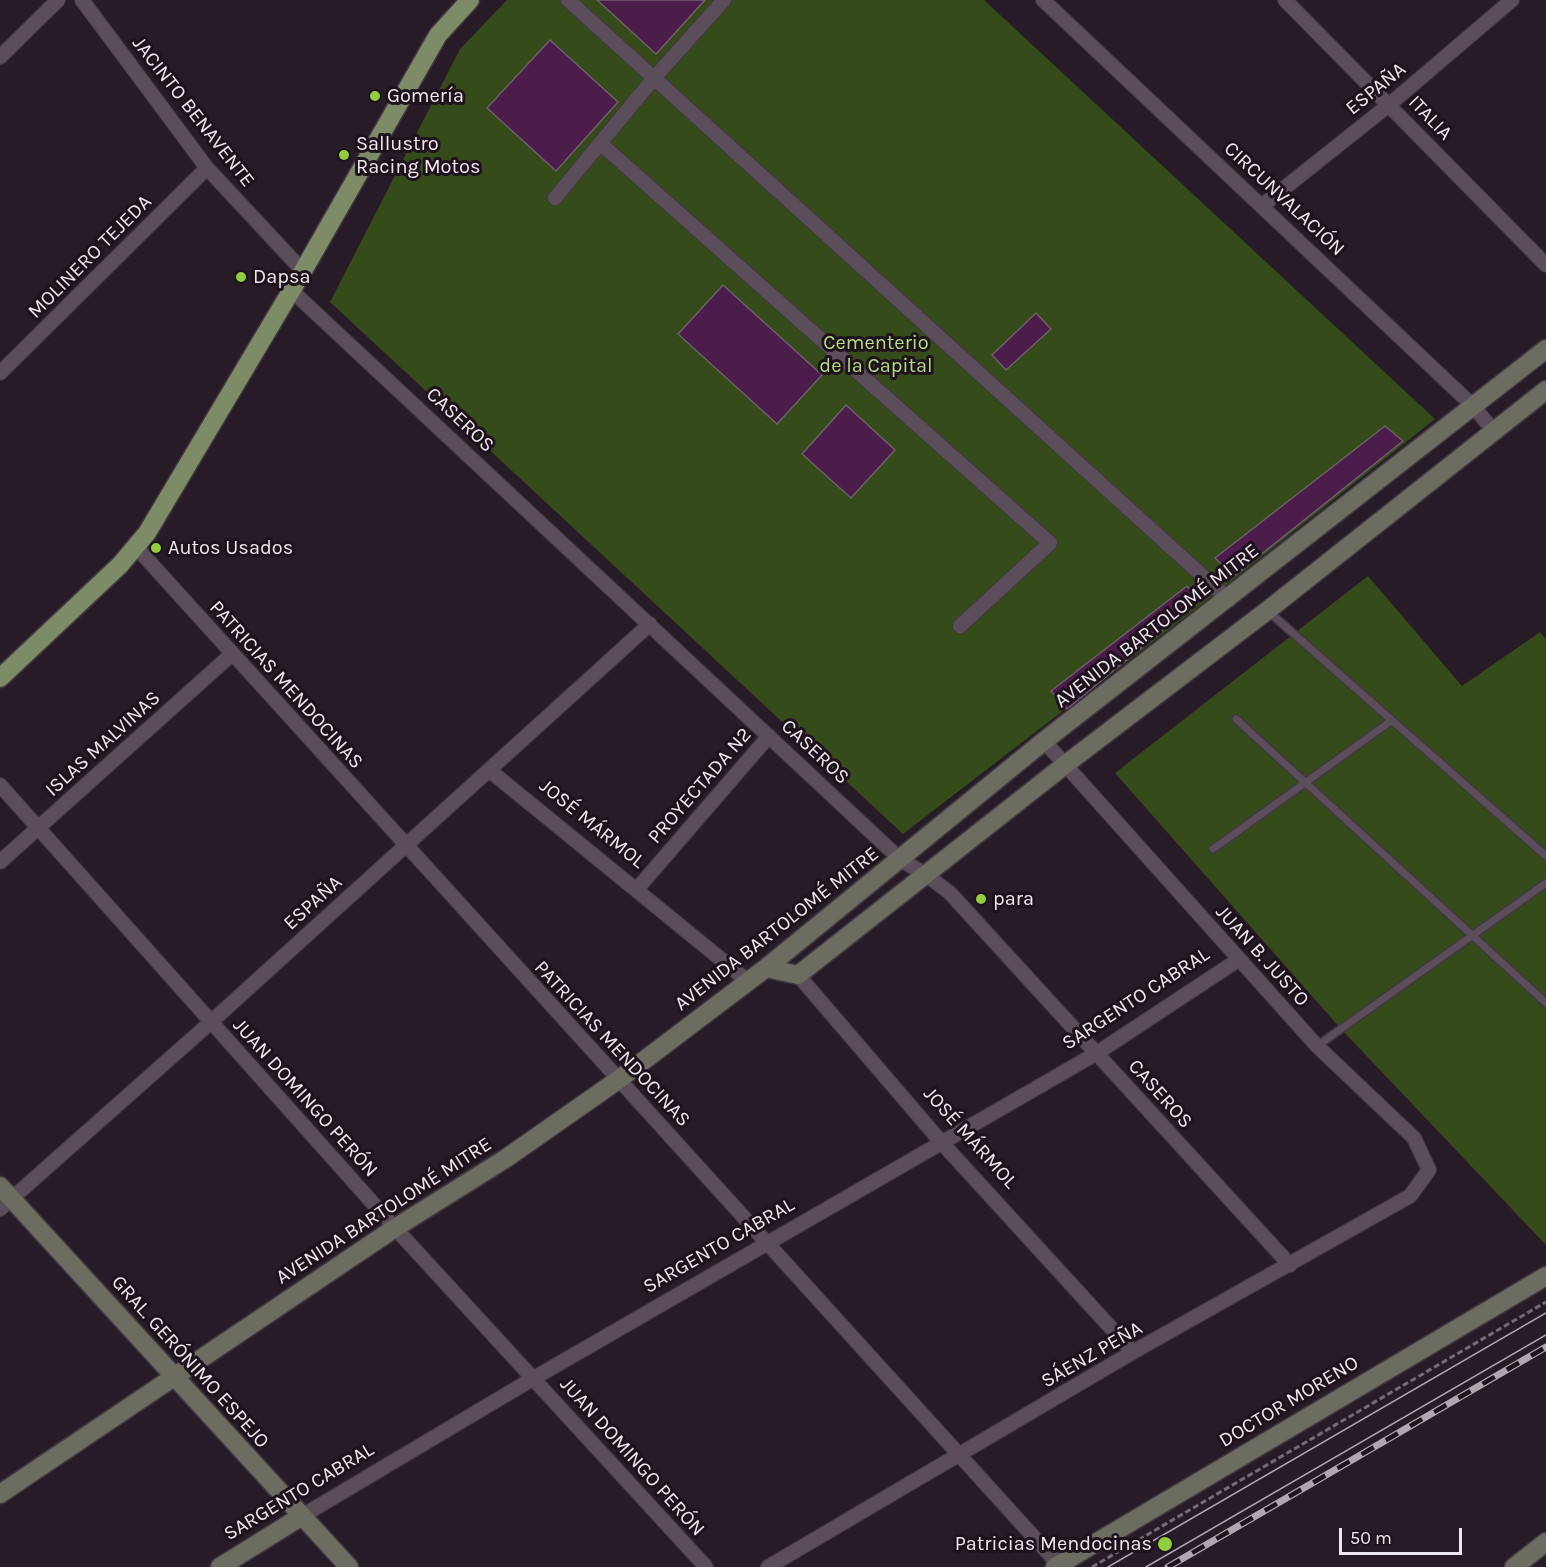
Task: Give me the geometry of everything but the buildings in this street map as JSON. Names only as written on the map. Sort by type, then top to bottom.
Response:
[{"type":"main road","points":[[0,678],[136,547],[290,289],[303,271],[438,35],[470,0]]},
{"type":"street","points":[[0,57],[58,0]]},
{"type":"street","name":"JACINTO BENAVENTE","points":[[82,0],[207,168],[303,271]]},
{"type":"street","points":[[568,0],[1229,600]]},
{"type":"street","points":[[555,198],[654,78],[724,0]]},
{"type":"street","name":"CIRCUNVALACIÓN","points":[[1043,0],[1263,205],[1472,405],[1494,431]]},
{"type":"street","name":"ITALIA","points":[[1285,0],[1390,104],[1546,265]]},
{"type":"street","name":"ESPAÑA","points":[[1263,205],[1390,104],[1512,0]]},
{"type":"street","points":[[600,143],[1050,543],[960,626]]},
{"type":"street","name":"MOLINERO TEJEDA","points":[[0,373],[207,168]]},
{"type":"street","name":"CASEROS","points":[[290,289],[901,860],[950,893],[1290,1265]]},
{"type":"street","name":"AVENIDA BARTOLOMÉ MITRE","points":[[0,1494],[395,1228],[504,1159],[618,1080],[749,982],[1044,741],[1229,600],[1472,405],[1546,349]]},
{"type":"street","points":[[766,968],[798,975],[1066,764],[1268,610],[1546,390]]},
{"type":"street","name":"PATRICIAS MENDOCINAS","points":[[136,547],[960,1455],[1058,1566]]},
{"type":"street","name":"ESPAÑA","points":[[4,1198],[211,1022],[650,624]]},
{"type":"street","name":"ISLAS MALVINAS","points":[[0,862],[232,654]]},
{"type":"street","name":"PROYECTADA N2","points":[[637,890],[769,736]]},
{"type":"street","name":"JUAN B. JUSTO","points":[[1044,741],[1317,1046],[1414,1138],[1429,1170]]},
{"type":"street","name":"JOSÉ MÁRMOL","points":[[489,770],[749,982]]},
{"type":"street","name":"JUAN DOMINGO PERÓN","points":[[0,785],[395,1228],[706,1567]]},
{"type":"street","name":"SARGENTO CABRAL","points":[[220,1567],[534,1378],[1097,1053],[1238,960]]},
{"type":"street","name":"JOSÉ MÁRMOL","points":[[798,975],[942,1143],[1133,1352]]},
{"type":"street","name":"SÁENZ PEÑA","points":[[768,1567],[1133,1352],[1410,1196],[1429,1170]]},
{"type":"street","name":"GRAL. GERÓNIMO ESPEJO","points":[[4,1198],[349,1567]]},
{"type":"street","name":"DOCTOR MORENO","points":[[1058,1566],[1546,1276]]},
{"type":"street","points":[[1504,1567],[1518,1564],[1546,1542]]},
{"type":"lane","points":[[1268,610],[1546,856]]},
{"type":"lane","points":[[1236,719],[1546,1003]]},
{"type":"lane","points":[[1214,849],[1391,721]]},
{"type":"lane","points":[[1317,1046],[1546,883]]},
{"type":"path","points":[[1092,1567],[1546,1302]]},
{"type":"green space","name":"Cementerio de la Capital","points":[[507,0],[984,0],[1435,419],[1220,590],[903,834],[330,302],[460,49]]},
{"type":"green space","points":[[1368,576],[1462,686],[1540,632],[1546,639],[1546,1245],[1341,1029],[1115,773]]},
{"type":"tram line","points":[[1108,1567],[1546,1313]]},
{"type":"tram line","points":[[1146,1567],[1546,1335]]},
{"type":"railway","points":[[1168,1567],[1546,1347]]},
{"type":"place","name":"Gomería","points":[[375,96]]},
{"type":"place","name":"Sallustro Racing Motos","points":[[344,155]]},
{"type":"place","name":"Dapsa","points":[[241,277]]},
{"type":"place","name":"Autos Usados","points":[[156,548]]},
{"type":"place","name":"para","points":[[981,899]]},
{"type":"place","name":"Patricias Mendocinas","points":[[1165,1544]]}]
